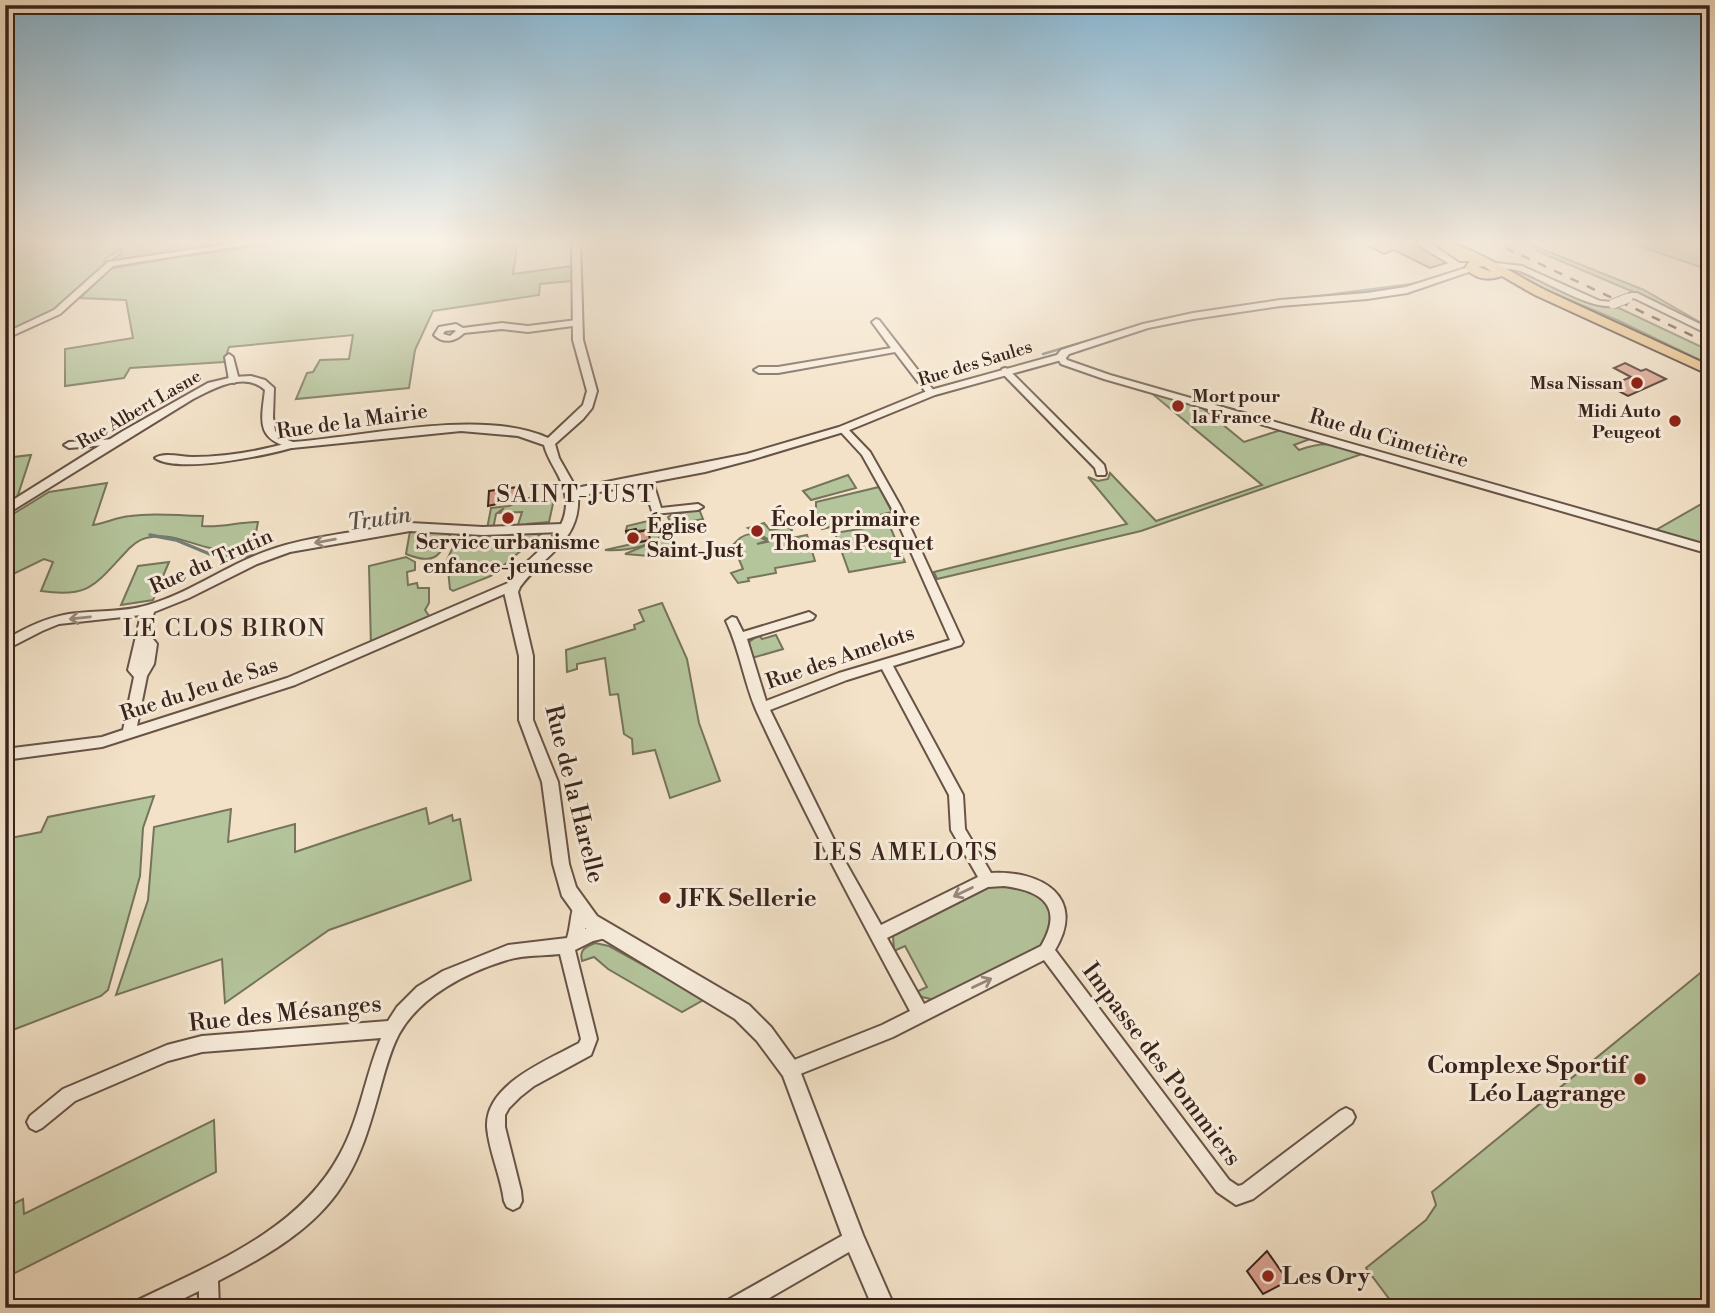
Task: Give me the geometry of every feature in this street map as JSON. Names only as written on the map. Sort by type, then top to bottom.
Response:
[{"type":"main road","points":[[1560,301],[1710,371]]},
{"type":"street","points":[[5,336],[57,312],[69,301]]},
{"type":"street","points":[[512,586],[546,554],[564,528],[573,506],[569,487],[551,457],[549,443],[579,417],[588,406],[592,391],[582,357],[577,301]]},
{"type":"street","name":"Rue des Saules","points":[[569,487],[600,488],[705,468],[843,429],[931,393],[1061,357],[1065,352],[1116,335],[1194,316],[1301,301]]},
{"type":"street","points":[[1594,301],[1613,304],[1620,301]]},
{"type":"street","points":[[1647,301],[1710,332]]},
{"type":"street","points":[[876,322],[931,393]]},
{"type":"street","points":[[461,331],[502,326],[528,328],[577,323]]},
{"type":"street","points":[[759,370],[778,370],[898,349]]},
{"type":"street","points":[[229,357],[234,380]]},
{"type":"street","name":"Rue du Cimetière","points":[[1061,357],[1064,362],[1107,377],[1710,550]]},
{"type":"street","points":[[1005,372],[1100,467],[1101,473]]},
{"type":"street","name":"Rue Albert Lasne","points":[[5,511],[212,385],[234,380],[256,380],[265,383],[270,390],[267,427],[278,442],[292,445]]},
{"type":"street","name":"Rue de la Mairie","points":[[160,458],[226,460],[266,454],[292,445],[443,427],[500,429],[542,438],[549,443]]},
{"type":"street","name":"Rue des Amelots","points":[[843,429],[866,454],[896,507],[957,642],[843,676],[762,708],[836,859],[921,1014]]},
{"type":"street","points":[[69,445],[115,442]]},
{"type":"street","points":[[648,479],[657,512],[698,507]]},
{"type":"street","name":"Rue du Trutin","points":[[5,646],[36,628],[59,620],[148,610],[173,601],[270,552],[410,527],[483,531],[564,528]]},
{"type":"street","name":"Rue du Jeu de Sas","points":[[5,755],[70,748],[130,734],[290,682],[512,586]]},
{"type":"street","name":"Rue de la Harelle","points":[[512,586],[511,592],[526,656],[526,720],[550,782],[568,890],[591,922],[742,1012],[764,1034],[790,1070],[854,1238],[884,1308]]},
{"type":"street","points":[[130,734],[141,675],[134,670],[137,648],[145,637],[148,610]]},
{"type":"street","points":[[740,637],[809,616]]},
{"type":"street","points":[[732,621],[740,637],[762,708]]},
{"type":"street","points":[[885,663],[956,795],[958,830],[987,880]]},
{"type":"street","points":[[790,1070],[887,1031],[1046,951],[1055,941],[1059,925],[1058,909],[1051,897],[1037,885],[1006,877],[987,880],[879,934]]},
{"type":"street","points":[[513,1201],[511,1177],[495,1124],[499,1107],[507,1094],[585,1049],[589,1038],[569,945],[579,926],[580,908]]},
{"type":"street","name":"Rue des Mésanges","points":[[36,1122],[69,1096],[166,1053],[202,1044],[393,1029],[403,1013],[423,993],[449,976],[508,952],[569,945],[605,932]]},
{"type":"street","name":"Impasse des Pommiers","points":[[1046,951],[1223,1186],[1236,1196],[1247,1193],[1346,1117]]},
{"type":"street","points":[[144,1308],[208,1275],[285,1230],[303,1217],[326,1193],[346,1162],[359,1131],[385,1046],[393,1029]]},
{"type":"street","points":[[733,1308],[854,1238]]},
{"type":"street","points":[[208,1275],[209,1308]]},
{"type":"green space","points":[[5,301],[67,301],[61,307],[5,334]]},
{"type":"green space","points":[[126,301],[497,301],[433,311],[415,350],[409,388],[296,399],[307,373],[313,372],[320,360],[349,359],[353,335],[229,347],[224,362],[130,368],[124,378],[65,386],[65,349],[133,338]]},
{"type":"green space","points":[[1573,301],[1589,301],[1603,307],[1619,308],[1710,351],[1710,365]]},
{"type":"green space","points":[[1653,301],[1664,301],[1710,328]]},
{"type":"green space","points":[[1149,391],[1200,406],[1244,442],[1281,430],[1313,438],[1294,445],[1299,450],[1331,444],[1362,454],[1141,531],[937,579],[934,572],[1127,524],[1088,477],[1098,481],[1108,479],[1110,473],[1156,521],[1262,485]]},
{"type":"green space","points":[[31,455],[17,498],[5,505],[5,458]]},
{"type":"green space","points":[[848,475],[856,488],[811,500],[803,491]]},
{"type":"green space","points":[[107,483],[93,525],[149,514],[203,516],[202,526],[258,522],[253,548],[221,550],[163,536],[137,542],[97,582],[80,591],[41,591],[53,562],[44,559],[5,578],[5,519],[49,492]]},
{"type":"green space","points":[[879,487],[892,512],[822,529],[812,515],[816,513],[816,502]]},
{"type":"green space","points":[[525,498],[536,498],[537,504],[554,499],[549,522],[517,528],[522,512],[499,513],[504,508],[496,514],[493,529],[487,529],[491,508],[509,506]]},
{"type":"green space","points":[[1710,499],[1710,546],[1656,530]]},
{"type":"green space","points":[[699,509],[703,519],[678,524],[671,546],[649,553],[649,556],[625,554],[668,536],[672,526],[668,517],[671,515]]},
{"type":"green space","points":[[660,518],[668,526],[658,539],[632,548],[605,550],[650,540],[648,530],[626,531],[627,526]]},
{"type":"green space","points":[[764,523],[770,530],[787,527],[792,530],[789,535],[792,538],[807,535],[815,561],[775,568],[776,573],[748,578],[749,581],[738,583],[731,573],[743,569],[733,545],[749,534],[767,541],[757,544],[771,541],[748,528]]},
{"type":"green space","points":[[889,524],[905,562],[849,572],[835,533]]},
{"type":"green space","points":[[410,531],[451,533],[439,554],[423,559],[406,554]]},
{"type":"green space","points":[[542,533],[491,576],[453,591],[450,589],[447,560],[459,534]]},
{"type":"green space","points":[[406,557],[415,562],[415,570],[407,572],[408,585],[417,583],[418,588],[429,588],[429,603],[425,610],[432,620],[371,647],[369,566]]},
{"type":"green space","points":[[169,562],[153,600],[121,605],[138,566]]},
{"type":"green space","points":[[662,603],[687,659],[699,723],[720,781],[670,798],[655,750],[633,754],[632,739],[624,734],[618,694],[610,695],[605,658],[577,664],[577,669],[567,672],[566,650],[635,629],[634,625],[644,621],[639,610]]},
{"type":"green space","points":[[759,635],[762,639],[776,635],[783,649],[752,658],[749,642]]},
{"type":"green space","points":[[154,796],[143,828],[140,876],[108,990],[101,996],[5,1033],[5,839],[41,832],[48,817]]},
{"type":"green space","points":[[426,808],[429,824],[452,815],[453,821],[460,819],[471,880],[329,930],[225,1003],[222,959],[116,995],[148,900],[154,827],[231,809],[228,842],[295,824],[295,852]]},
{"type":"green space","points":[[996,884],[1040,890],[1055,922],[1040,948],[935,1000],[922,997],[916,992],[927,987],[905,946],[894,951],[893,936]]},
{"type":"green space","points":[[595,943],[609,946],[705,999],[682,1012],[608,969],[594,957],[582,961],[581,954],[584,949]]},
{"type":"green space","name":"Complexe Sportif Léo Lagrange","points":[[1710,965],[1710,1308],[1396,1308],[1366,1268],[1426,1220],[1436,1205],[1432,1192]]},
{"type":"green space","points":[[214,1120],[216,1172],[5,1278],[5,1208],[23,1199],[24,1214]]},
{"type":"building","name":"Msa Nissan","points":[[1625,363],[1666,379],[1628,396],[1609,386],[1631,377],[1614,368]]},
{"type":"building","points":[[518,487],[518,499],[488,506],[489,491]]},
{"type":"building","points":[[636,529],[637,532],[648,530],[650,540],[629,544],[626,531]]},
{"type":"building","name":"Les Ory","points":[[1267,1251],[1288,1281],[1263,1294],[1247,1271]]},
{"type":"waterway","points":[[1043,354],[1128,329],[1213,310],[1280,301]]},
{"type":"waterway","name":"Trutin","points":[[150,535],[176,540],[212,555],[253,556]]},
{"type":"railway","points":[[1619,301],[1710,344]]},
{"type":"place","name":"Msa Nissan","points":[[1637,383]]},
{"type":"place","name":"Mort pour la France","points":[[1178,406]]},
{"type":"place","name":"Midi Auto Peugeot","points":[[1675,421]]},
{"type":"place","name":"Service urbanisme enfance-jeunesse","points":[[508,518]]},
{"type":"place","name":"École primaire Thomas Pesquet","points":[[757,531]]},
{"type":"place","name":"Église Saint-Just","points":[[633,538]]},
{"type":"place","name":"JFK Sellerie","points":[[665,898]]},
{"type":"place","name":"Complexe Sportif Léo Lagrange","points":[[1640,1079]]},
{"type":"place","name":"Les Ory","points":[[1268,1276]]},
{"type":"district","name":"SAINT-JUST","points":[[576,494]]},
{"type":"district","name":"LE CLOS BIRON","points":[[225,628]]},
{"type":"district","name":"LES AMELOTS","points":[[906,852]]}]
